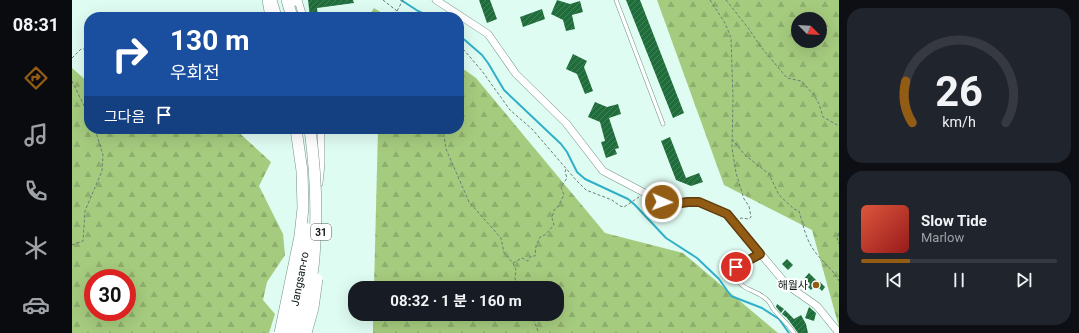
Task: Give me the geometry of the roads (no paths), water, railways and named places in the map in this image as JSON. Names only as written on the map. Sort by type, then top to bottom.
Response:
[{"type":"highway","points":[[271,0],[275,12]]},
{"type":"highway","points":[[278,0],[282,12]]},
{"type":"highway","points":[[292,12],[293,0]]},
{"type":"highway","points":[[293,0],[297,12]]},
{"type":"highway","points":[[280,333],[300,236],[303,208],[302,171],[297,134]]},
{"type":"highway","name":"Jangsan-ro","points":[[288,333],[305,258],[308,230],[307,172],[302,134]]},
{"type":"highway","name":"Jangsan-ro","points":[[298,333],[313,268],[316,230],[315,190],[310,134]]},
{"type":"highway","name":"31","points":[[307,333],[313,308],[320,260],[322,196],[317,134]]},
{"type":"street","points":[[266,0],[268,12]]},
{"type":"street","points":[[293,0],[300,12]]},
{"type":"street","points":[[436,0],[454,12]]},
{"type":"street","points":[[464,18],[488,34],[516,74],[566,124],[603,171],[662,202],[674,204],[699,202],[727,214],[787,285],[817,306],[839,333]]},
{"type":"street","points":[[283,333],[300,258],[306,206],[292,134]]},
{"type":"street","points":[[307,333],[305,324],[317,259],[316,205],[321,164],[321,134]]},
{"type":"street","points":[[306,206],[316,205]]},
{"type":"lane","points":[[616,0],[663,124]]},
{"type":"lane","points":[[760,254],[736,267],[739,283],[744,288],[763,296],[794,333]]},
{"type":"waterway","points":[[401,0],[420,12]]},
{"type":"waterway","points":[[464,39],[482,55],[504,90],[561,144],[567,152],[577,172],[585,179],[628,199],[666,238],[697,258],[719,279],[731,296],[762,308],[779,319],[789,333]]},
{"type":"place","name":"해월사","points":[[816,285]]}]
